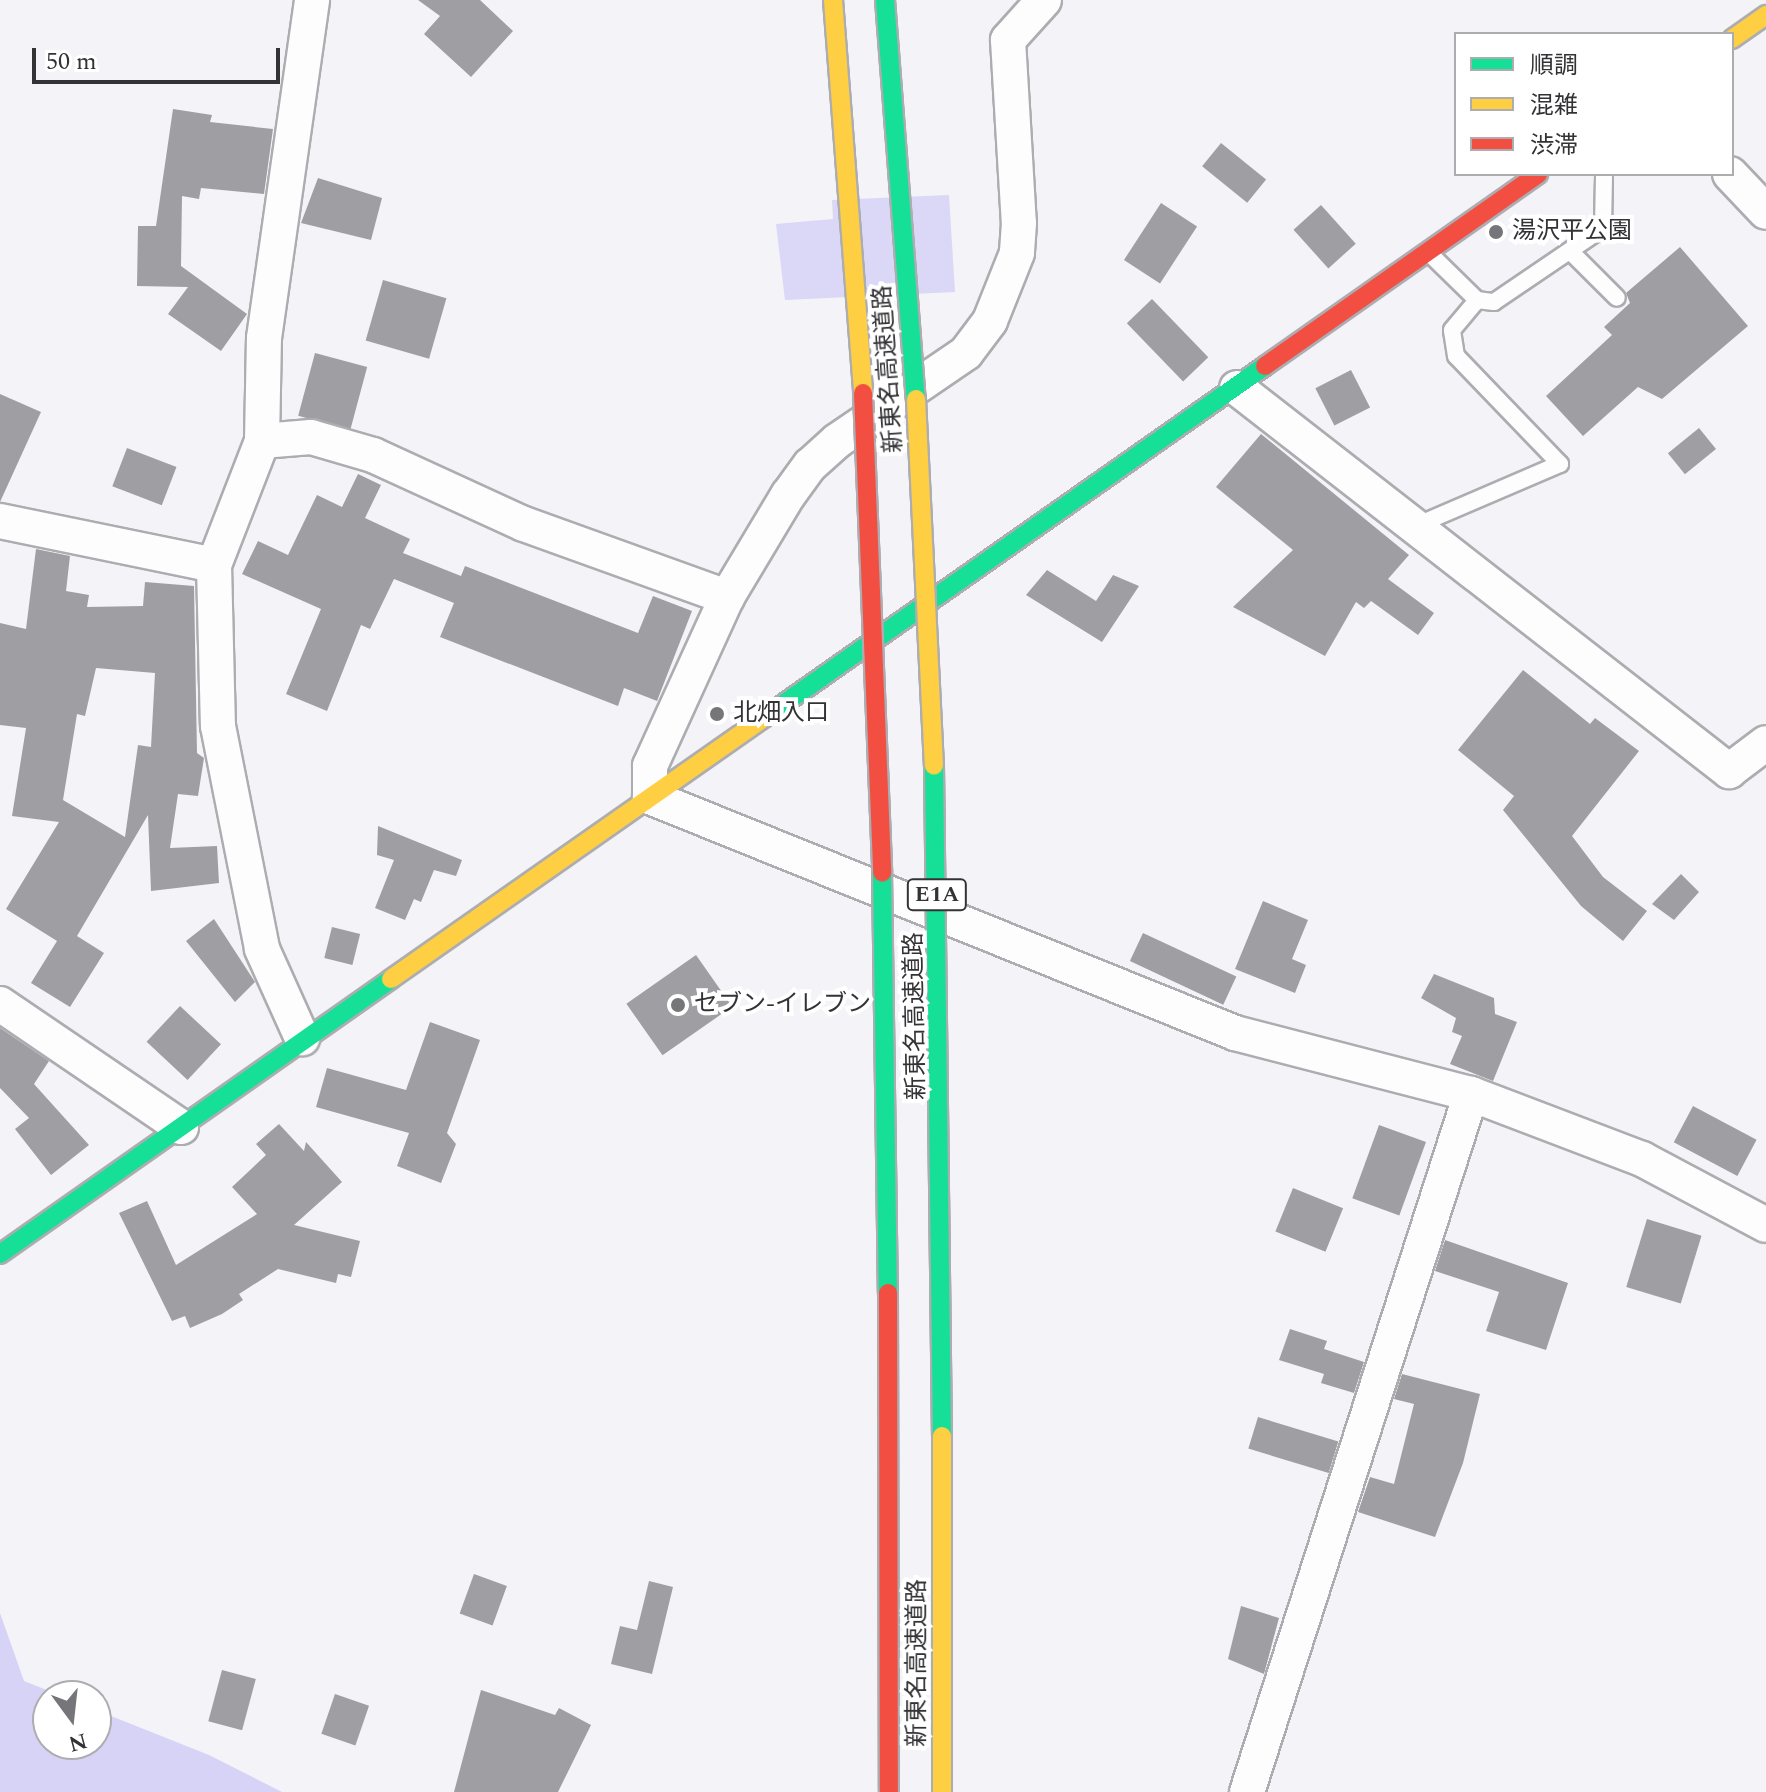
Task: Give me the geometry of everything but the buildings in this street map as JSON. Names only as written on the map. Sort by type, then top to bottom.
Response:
[{"type":"main road","name":"新東名高速道路","points":[[833,0],[860,330],[878,719],[887,1067],[889,1792]]},
{"type":"main road","name":"新東名高速道路","points":[[885,0],[912,326],[933,710],[941,1047],[942,1792]]},
{"type":"main road","points":[[1734,38],[1766,15]]},
{"type":"main road","points":[[0,1254],[302,1038],[1237,388],[1535,176]]},
{"type":"street","points":[[302,1038],[262,949],[218,726],[214,565],[262,441],[264,338],[312,0]]},
{"type":"street","points":[[1003,0],[1019,223],[1017,253],[990,321],[966,353],[943,372],[810,465],[727,597],[650,766],[650,797],[1235,1033],[1471,1094],[1642,1159],[1766,1225]]},
{"type":"street","points":[[1008,40],[1044,0]]},
{"type":"street","points":[[1732,176],[1766,212]]},
{"type":"street","points":[[1237,388],[1729,771],[1766,743]]},
{"type":"street","points":[[262,441],[311,437],[373,455],[524,524],[727,597]]},
{"type":"street","points":[[0,521],[214,565]]},
{"type":"street","points":[[0,1004],[181,1127]]},
{"type":"street","points":[[1247,1792],[1471,1094]]},
{"type":"lane","points":[[1427,251],[1477,300],[1494,302],[1603,228],[1604,176]]},
{"type":"lane","points":[[1570,251],[1617,298]]},
{"type":"lane","points":[[1412,527],[1560,464],[1456,356],[1452,330],[1477,300]]},
{"type":"shaded area","points":[[949,195],[955,292],[785,300],[776,224],[833,219],[832,200]]},
{"type":"shaded area","points":[[0,1613],[24,1681],[32,1684],[32,1760],[112,1760],[112,1716],[209,1755],[282,1792],[0,1792]]},
{"type":"traffic: fast","points":[[885,0],[916,399]]},
{"type":"traffic: fast","points":[[765,717],[1265,366]]},
{"type":"traffic: fast","points":[[934,766],[942,1436]]},
{"type":"traffic: fast","points":[[882,873],[888,1293]]},
{"type":"traffic: fast","points":[[0,1254],[391,979]]},
{"type":"traffic: slow","points":[[833,0],[863,393]]},
{"type":"traffic: slow","points":[[1734,38],[1766,15]]},
{"type":"traffic: slow","points":[[916,399],[934,766]]},
{"type":"traffic: slow","points":[[391,979],[765,717]]},
{"type":"traffic: slow","points":[[942,1436],[942,1792]]},
{"type":"traffic: jam","points":[[1265,366],[1535,176]]},
{"type":"traffic: jam","points":[[863,393],[882,873]]},
{"type":"traffic: jam","points":[[888,1293],[889,1792]]},
{"type":"place","name":"湯沢平公園","points":[[1496,232]]},
{"type":"place","name":"北畑入口","points":[[717,714]]},
{"type":"place","name":"セブン-イレブン","points":[[678,1005]]}]
